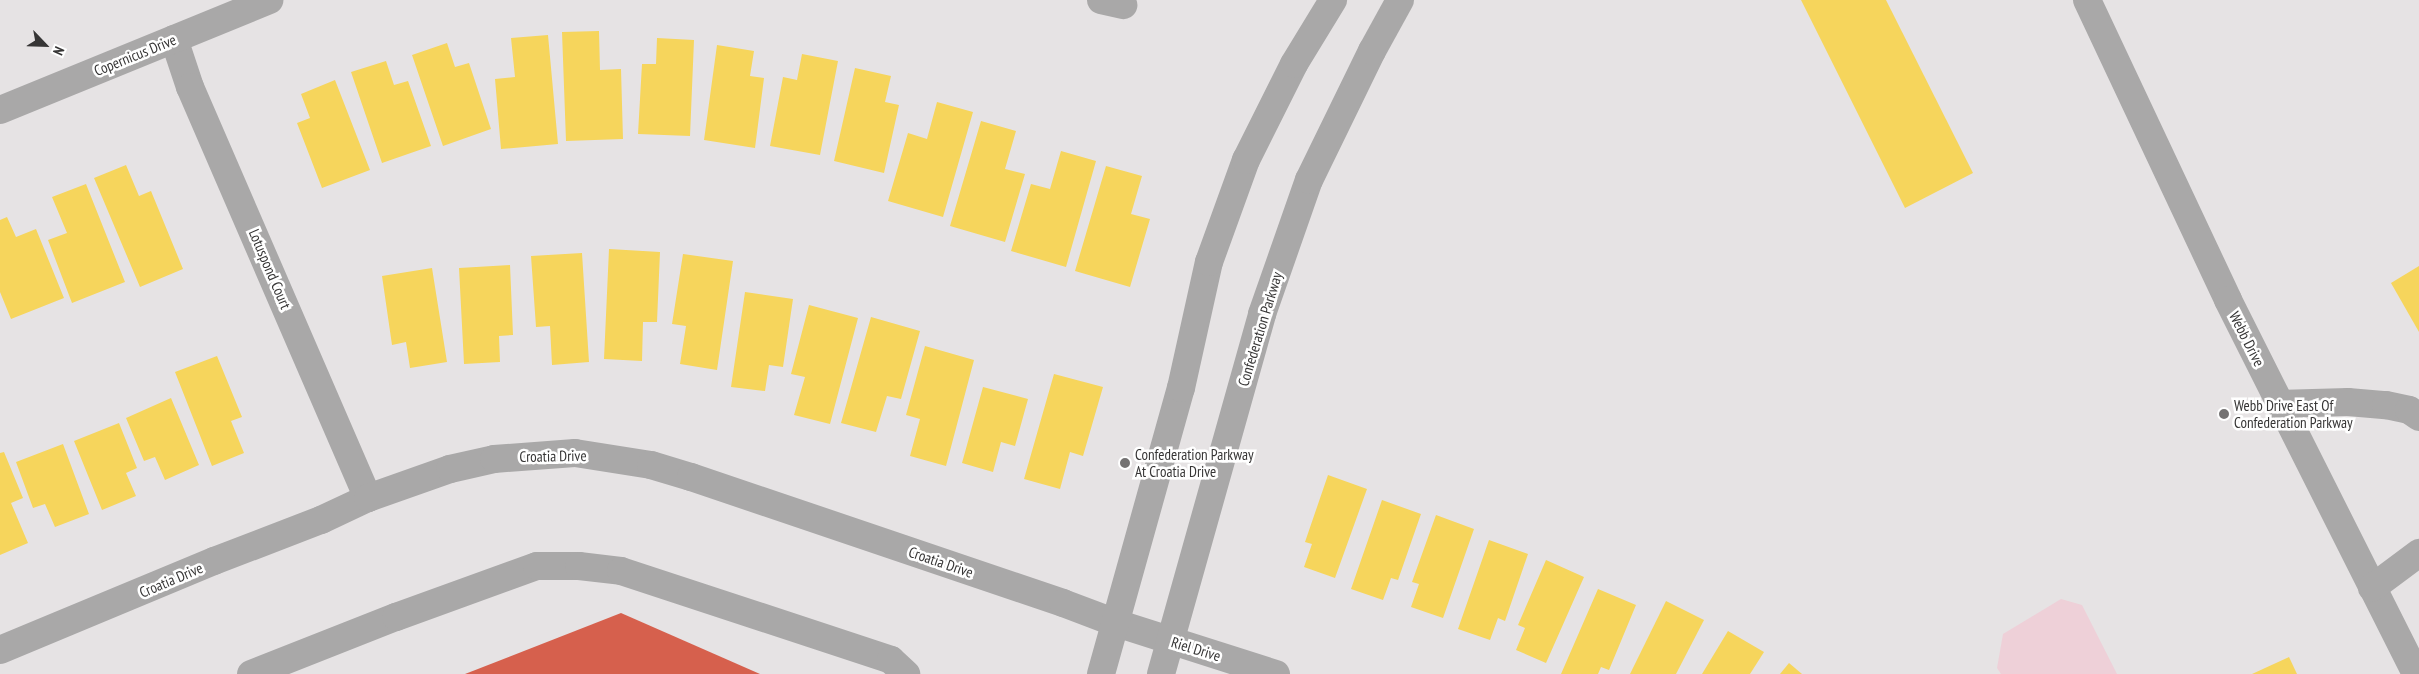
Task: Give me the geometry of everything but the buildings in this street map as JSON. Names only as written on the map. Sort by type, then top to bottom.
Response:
[{"type":"street","name":"Copernicus Drive","points":[[0,110],[269,0]]},
{"type":"street","points":[[1101,674],[1181,388],[1210,262],[1246,160],[1294,64],[1333,0]]},
{"type":"street","name":"Confederation Parkway","points":[[1161,674],[1262,314],[1309,180],[1372,51],[1400,0]]},
{"type":"street","name":"Webb Drive","points":[[2087,0],[2228,300],[2416,674]]},
{"type":"street","name":"Lotuspond Court","points":[[174,39],[190,87],[368,498]]},
{"type":"street","points":[[2280,404],[2348,402],[2386,404],[2409,410],[2419,418]]},
{"type":"street","name":"Croatia Drive","points":[[0,650],[214,561],[321,520],[368,498],[450,469],[494,458],[575,453],[651,465],[1063,603],[1116,623]]},
{"type":"street","points":[[2372,588],[2419,553]]},
{"type":"street","points":[[251,674],[396,617],[537,566],[579,566],[620,571],[891,660],[906,674]]},
{"type":"street","name":"Riel Drive","points":[[1116,623],[1276,674]]},
{"type":"shaded area","points":[[2061,599],[2082,605],[2117,674],[2001,674],[1997,668],[2003,634]]},
{"type":"place","name":"Webb Drive East Of Confederation Parkway","points":[[2224,414]]},
{"type":"place","name":"Confederation Parkway At Croatia Drive","points":[[1125,463]]}]
